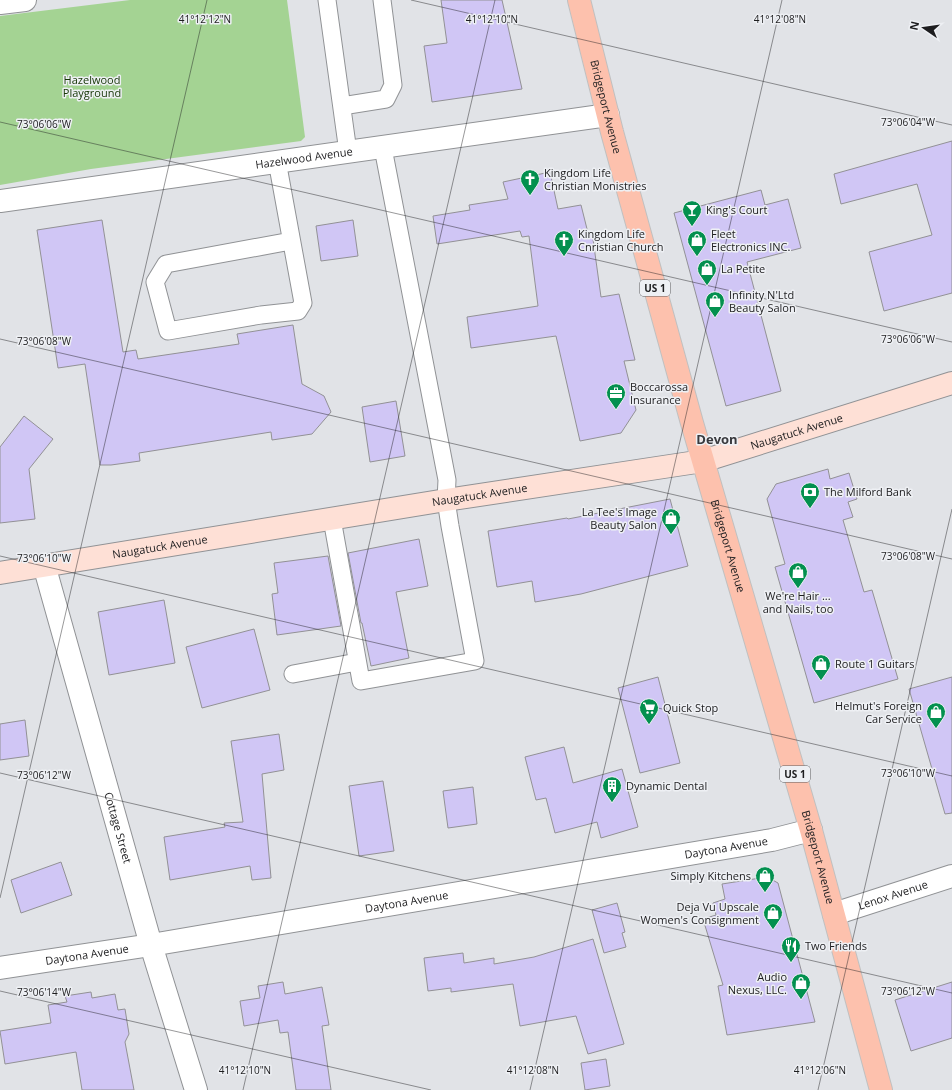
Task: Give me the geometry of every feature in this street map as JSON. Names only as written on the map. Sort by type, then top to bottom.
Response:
[{"type":"main road","name":"Bridgeport Avenue","points":[[580,0],[608,116],[692,423],[812,830],[881,1090]]},
{"type":"main road","name":"Naugatuck Avenue","points":[[0,573],[446,500],[703,461],[952,383]]},
{"type":"street","points":[[0,3],[26,0]]},
{"type":"street","name":"Hazelwood Avenue","points":[[0,201],[277,161],[383,148],[608,116]]},
{"type":"street","name":"Cottage Street","points":[[44,565],[151,945],[196,1090]]},
{"type":"street","name":"Daytona Avenue","points":[[0,968],[151,945],[772,840],[812,830]]},
{"type":"street","name":"Lenox Avenue","points":[[834,914],[952,876]]},
{"type":"lane","points":[[327,0],[348,152]]},
{"type":"lane","points":[[342,106],[386,99],[393,85],[382,0]]},
{"type":"lane","points":[[332,519],[361,681],[475,661],[446,500],[447,480],[383,148]]},
{"type":"lane","points":[[277,161],[303,303],[298,311],[261,315],[168,331],[155,282],[166,264],[291,241]]},
{"type":"lane","points":[[293,674],[357,662]]},
{"type":"green space","name":"Hazelwood Playground","points":[[130,0],[287,0],[305,137],[301,141],[91,169],[0,185],[0,16]]},
{"type":"building","points":[[441,0],[502,0],[522,89],[432,102],[424,46],[447,43]]},
{"type":"building","points":[[952,141],[952,293],[884,311],[869,252],[932,235],[917,184],[841,204],[834,174]]},
{"type":"building","points":[[550,172],[558,209],[581,205],[588,233],[592,232],[601,297],[619,294],[635,360],[624,361],[636,410],[621,433],[580,441],[556,336],[471,348],[467,317],[538,306],[529,236],[522,237],[520,231],[437,244],[433,216],[470,210],[469,205],[508,199],[503,182]]},
{"type":"building","points":[[761,190],[765,205],[788,199],[801,248],[747,262],[781,391],[726,406],[674,213]]},
{"type":"building","points":[[102,220],[123,352],[136,350],[138,359],[239,344],[237,334],[293,325],[302,384],[324,396],[331,412],[312,434],[272,440],[271,432],[139,453],[140,461],[100,465],[85,364],[58,368],[37,230]]},
{"type":"building","points":[[353,220],[358,256],[321,261],[316,226]]},
{"type":"building","points":[[396,401],[405,456],[370,462],[362,407]]},
{"type":"building","points":[[24,416],[53,439],[29,469],[35,519],[0,523],[0,447]]},
{"type":"building","points":[[828,469],[830,479],[849,473],[857,499],[848,502],[853,517],[843,520],[864,592],[872,590],[898,679],[814,703],[775,567],[785,564],[767,499],[776,484]]},
{"type":"building","points":[[670,499],[688,566],[581,594],[535,602],[532,581],[497,587],[488,531],[568,519]]},
{"type":"building","points":[[419,539],[428,586],[396,592],[409,658],[371,666],[361,623],[348,553]]},
{"type":"building","points":[[328,556],[341,626],[277,635],[272,594],[278,593],[274,563]]},
{"type":"building","points":[[164,600],[175,663],[109,675],[98,612]]},
{"type":"building","points":[[254,629],[270,690],[202,708],[186,647]]},
{"type":"building","name":"Quick Stop","points":[[658,677],[680,763],[640,773],[618,688]]},
{"type":"building","name":"Helmut's Foreign Car Service","points":[[952,677],[952,813],[945,814],[909,689]]},
{"type":"building","points":[[25,720],[29,756],[0,760],[0,724]]},
{"type":"building","points":[[279,734],[284,770],[262,774],[271,878],[252,880],[250,866],[170,880],[164,837],[225,827],[224,823],[243,822],[231,741]]},
{"type":"building","points":[[564,747],[573,783],[622,769],[638,827],[601,838],[597,822],[555,833],[546,798],[536,800],[525,757]]},
{"type":"building","points":[[383,781],[394,851],[359,856],[349,786]]},
{"type":"building","points":[[473,787],[477,824],[448,828],[443,791]]},
{"type":"building","points":[[61,862],[72,895],[21,913],[11,880]]},
{"type":"building","points":[[767,877],[778,883],[815,1022],[727,1035],[718,986],[723,985],[703,919],[716,915],[713,903],[725,899],[722,884]]},
{"type":"building","points":[[617,903],[625,932],[622,933],[626,947],[604,953],[592,910]]},
{"type":"building","points":[[593,939],[624,1044],[588,1054],[576,1016],[520,1026],[513,984],[451,992],[451,988],[428,991],[424,958],[463,953],[464,963],[494,958],[494,964],[534,957]]},
{"type":"building","points":[[283,982],[285,994],[322,987],[329,1025],[322,1026],[331,1090],[296,1090],[288,1032],[280,1033],[278,1020],[244,1026],[240,1001],[260,998],[258,986]]},
{"type":"building","points":[[952,982],[952,1038],[911,1051],[895,1000]]},
{"type":"building","points":[[91,992],[92,998],[115,994],[118,1010],[125,1009],[129,1034],[125,1042],[134,1090],[82,1090],[76,1052],[5,1064],[0,1031],[51,1023],[48,1005],[67,1002],[65,996]]},
{"type":"building","points":[[606,1059],[610,1086],[585,1090],[581,1063]]},
{"type":"place","name":"Kingdom Life Christian Monistries","points":[[530,196]]},
{"type":"place","name":"King's Court","points":[[692,227]]},
{"type":"place","name":"Kingdom Life Cnristian Church","points":[[564,257]]},
{"type":"place","name":"Fleet Electronics INC.","points":[[697,257]]},
{"type":"place","name":"La Petite","points":[[707,286]]},
{"type":"place","name":"Infinity N'Ltd Beauty Salon","points":[[715,318]]},
{"type":"place","name":"Boccarossa Insurance","points":[[616,410]]},
{"type":"place","name":"The Milford Bank","points":[[810,509]]},
{"type":"place","name":"La Tee's Image Beauty Salon","points":[[671,535]]},
{"type":"place","name":"We're Hair ... and Nails, too","points":[[798,589]]},
{"type":"place","name":"Route 1 Guitars","points":[[821,681]]},
{"type":"place","name":"Quick Stop","points":[[649,725]]},
{"type":"place","name":"Helmut's Foreign Car Service","points":[[936,729]]},
{"type":"place","name":"Dynamic Dental","points":[[612,803]]},
{"type":"place","name":"Simply Kitchens","points":[[765,893]]},
{"type":"place","name":"Deja Vu Upscale Women's Consignment","points":[[773,930]]},
{"type":"place","name":"Two Friends","points":[[791,963]]},
{"type":"place","name":"Audio Nexus, LLC.","points":[[801,1000]]},
{"type":"district","name":"Devon","points":[[717,439]]}]
